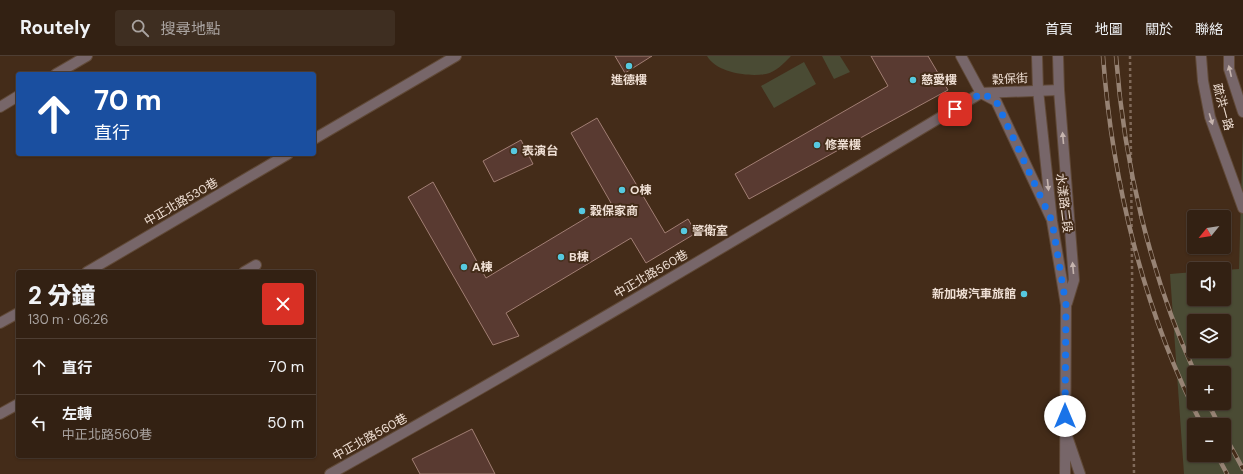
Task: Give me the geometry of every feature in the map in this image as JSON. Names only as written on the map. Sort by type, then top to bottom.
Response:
[{"type":"street","points":[[60,72],[88,56]]},
{"type":"street","points":[[316,138],[456,56]]},
{"type":"street","name":"穀保街","points":[[962,56],[982,93],[1059,90]]},
{"type":"street","name":"水漾路二段","points":[[1037,56],[1038,90],[1052,221],[1066,305],[1065,474]]},
{"type":"street","name":"水漾路二段","points":[[1058,56],[1059,90],[1074,280],[1066,305]]},
{"type":"street","name":"疏洪一路","points":[[1201,56],[1203,81],[1210,117],[1243,208]]},
{"type":"street","name":"疏洪一路","points":[[1228,56],[1229,69],[1243,112]]},
{"type":"street","points":[[982,93],[996,101],[1052,221]]},
{"type":"street","name":"中正北路560巷","points":[[330,474],[477,391],[822,189],[982,93]]},
{"type":"street","points":[[0,107],[16,97]]},
{"type":"street","name":"中正北路530巷","points":[[90,270],[285,156]]},
{"type":"street","points":[[247,270],[256,265]]},
{"type":"street","points":[[0,323],[16,314]]},
{"type":"street","points":[[0,414],[16,405]]},
{"type":"street","points":[[1065,432],[1080,474]]},
{"type":"path","points":[[1130,56],[1134,474]]},
{"type":"green space","points":[[707,56],[791,56],[780,67],[773,71],[766,74],[751,75],[725,70],[712,62]]},
{"type":"green space","points":[[822,56],[840,56],[850,72],[834,79]]},
{"type":"green space","points":[[804,62],[816,84],[774,108],[761,86]]},
{"type":"green space","points":[[1243,128],[1243,474],[1184,474],[1170,274],[1187,273],[1187,306],[1231,306],[1231,270],[1239,269]]},
{"type":"building","name":"進德樓","points":[[615,56],[652,56],[625,73]]},
{"type":"building","name":"修業樓","points":[[871,56],[928,56],[948,90],[749,199],[735,174],[888,86]]},
{"type":"building","points":[[597,118],[665,233],[688,219],[696,233],[646,263],[631,238],[506,313],[519,336],[493,345],[408,197],[433,182],[486,278],[611,203],[571,133]]},
{"type":"building","name":"表演台","points":[[521,140],[533,164],[494,182],[483,161]]},
{"type":"building","points":[[472,429],[495,474],[420,474],[412,459]]},
{"type":"railway","points":[[1103,56],[1107,103],[1114,151],[1134,245],[1163,338],[1181,382],[1199,418]]},
{"type":"railway","points":[[1116,56],[1125,137],[1142,218],[1152,258],[1165,297],[1192,366]]},
{"type":"railway","points":[[1212,410],[1216,418]]},
{"type":"railway","points":[[1231,447],[1243,469]]},
{"type":"railway","points":[[1221,462],[1227,474]]},
{"type":"place","name":"進德樓","points":[[629,66]]},
{"type":"place","name":"慈愛樓","points":[[913,80]]},
{"type":"place","name":"修業樓","points":[[817,145]]},
{"type":"place","name":"表演台","points":[[514,151]]},
{"type":"place","name":"O棟","points":[[622,190]]},
{"type":"place","name":"穀保家商","points":[[582,211]]},
{"type":"place","name":"警衛室","points":[[684,231]]},
{"type":"place","name":"B棟","points":[[561,257]]},
{"type":"place","name":"A棟","points":[[464,267]]},
{"type":"place","name":"新加坡汽車旅館","points":[[1024,294]]},
{"type":"route","points":[[955,109],[982,93],[996,101],[1052,221],[1066,305],[1065,416]]}]
